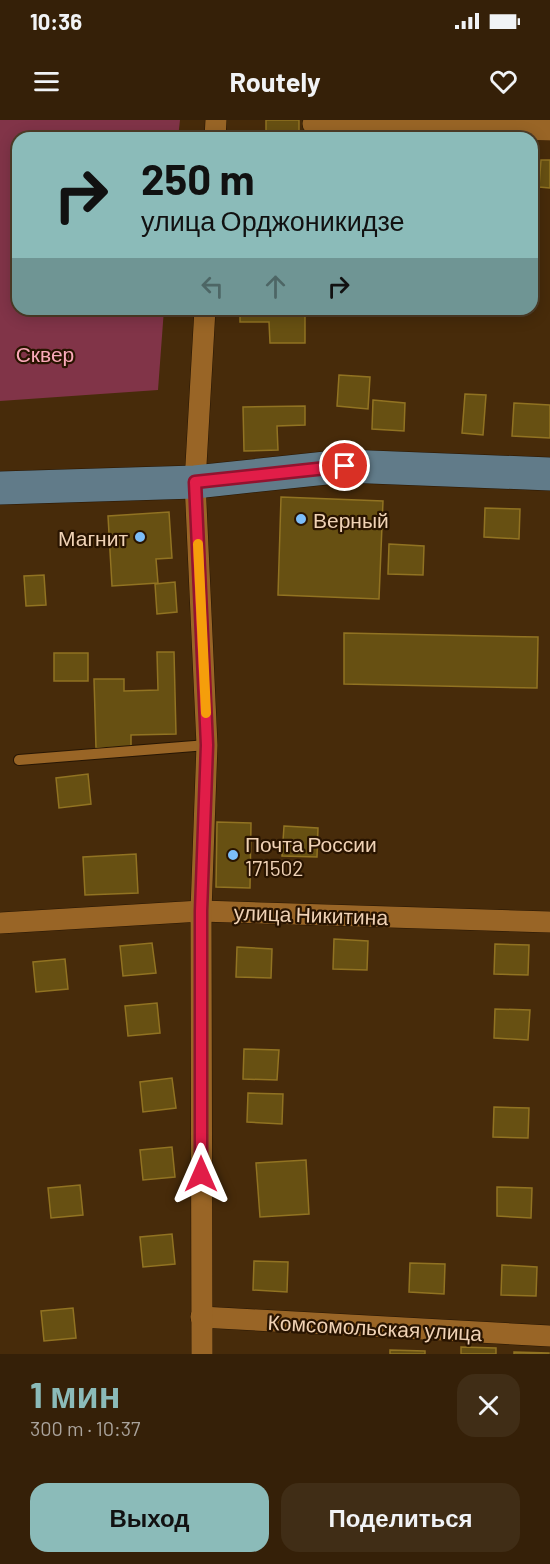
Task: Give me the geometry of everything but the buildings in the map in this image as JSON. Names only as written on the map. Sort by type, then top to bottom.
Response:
[{"type":"main road","points":[[0,488],[195,482],[345,466],[550,474]]},
{"type":"street","points":[[314,122],[550,130]]},
{"type":"street","points":[[202,1354],[201,911],[207,745],[195,482],[205,315]]},
{"type":"street","name":"улица Никитина","points":[[0,923],[201,911],[550,922]]},
{"type":"street","name":"Комсомольская улица","points":[[201,1317],[550,1336]]},
{"type":"lane","points":[[19,760],[207,745]]},
{"type":"green space","name":"Сквер","points":[[0,120],[180,120],[179,132],[12,132],[12,315],[164,315],[158,390],[0,401]]},
{"type":"slow traffic","points":[[198,544],[206,713]]},
{"type":"place","name":"Верный","points":[[301,519]]},
{"type":"place","name":"Магнит","points":[[140,537]]},
{"type":"place","name":"Почта России 171502","points":[[233,855]]},
{"type":"route","points":[[201,1174],[201,911],[207,745],[195,482],[345,466]]}]
